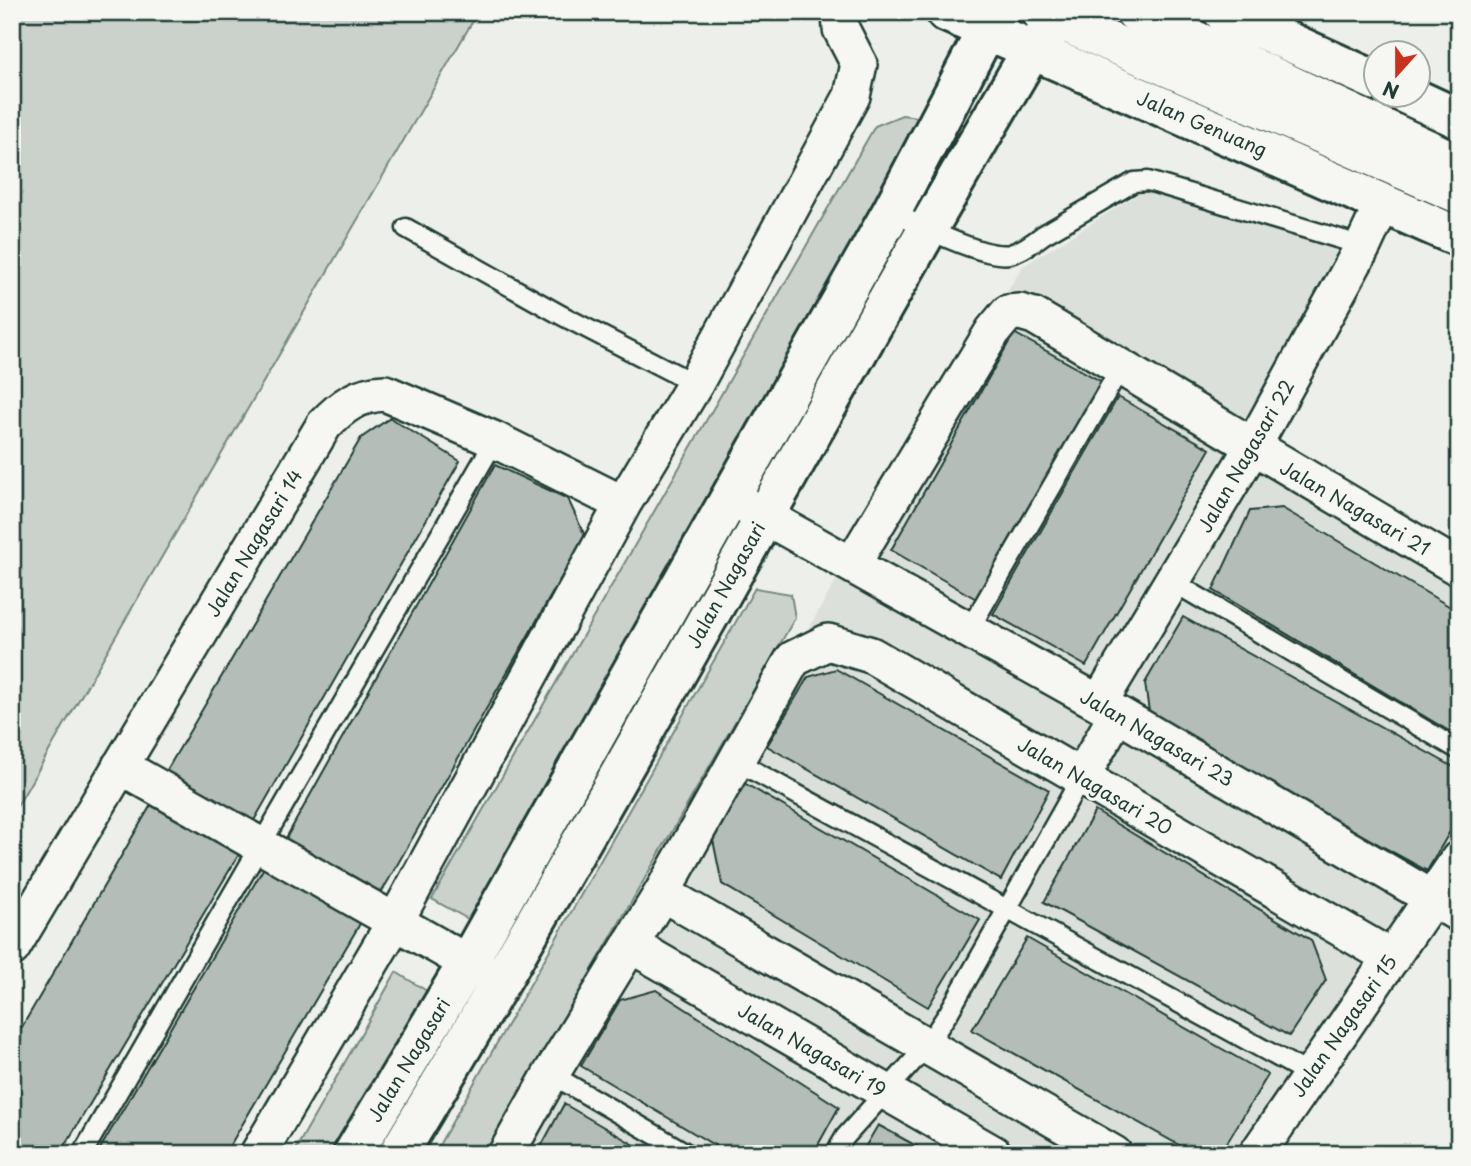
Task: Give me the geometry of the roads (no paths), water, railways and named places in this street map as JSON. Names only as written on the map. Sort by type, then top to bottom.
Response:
[{"type":"main road","name":"Jalan Genuang","points":[[946,12],[992,20],[1032,50],[1459,237]]},
{"type":"main road","points":[[1135,12],[1459,164]]},
{"type":"main road","points":[[1223,12],[1362,74]]},
{"type":"main road","name":"Jalan Genuang","points":[[1057,15],[1459,194]]},
{"type":"main road","name":"Jalan Nagasari","points":[[398,1154],[502,982],[926,229],[1032,50],[1057,15]]},
{"type":"main road","name":"Jalan Nagasari","points":[[353,1154],[468,962],[892,211],[992,20]]},
{"type":"main road","points":[[1432,107],[1459,120]]},
{"type":"street","points":[[258,1154],[396,920],[623,504],[695,384],[852,96],[859,64],[841,29],[840,12]]},
{"type":"street","name":"Jalan Nagasari 22","points":[[1081,778],[1108,709],[1173,582],[1252,448],[1363,246],[1383,203]]},
{"type":"street","points":[[853,564],[993,331],[1008,313],[1020,312],[1034,316],[1252,448]]},
{"type":"street","name":"Jalan Nagasari 14","points":[[12,947],[324,425],[339,410],[371,393],[385,393],[495,440],[623,504]]},
{"type":"street","name":"Jalan Nagasari 21","points":[[1252,448],[1459,568]]},
{"type":"street","name":"Jalan Nagasari 23","points":[[730,497],[1108,709],[1452,910]]},
{"type":"street","name":"Jalan Nagasari 20","points":[[734,760],[793,659],[828,642],[871,655],[1392,958]]},
{"type":"street","points":[[506,1154],[551,1074],[662,893],[734,760]]},
{"type":"street","points":[[120,766],[502,982]]},
{"type":"street","points":[[1452,910],[1459,859]]},
{"type":"street","points":[[662,893],[925,1048],[1114,1154]]},
{"type":"street","name":"Jalan Nagasari 15","points":[[1257,1154],[1392,958],[1452,910]]},
{"type":"street","name":"Jalan Nagasari 19","points":[[631,945],[994,1154]]},
{"type":"lane","points":[[892,211],[926,229],[1000,254],[1011,253],[1031,245],[1043,235],[1134,182],[1148,181],[1363,246]]},
{"type":"lane","points":[[406,228],[561,315],[695,384]]},
{"type":"lane","points":[[969,630],[1121,367]]},
{"type":"lane","points":[[82,1154],[495,440]]},
{"type":"lane","points":[[1173,582],[1459,750]]},
{"type":"lane","points":[[734,760],[1310,1074]]},
{"type":"lane","points":[[835,1154],[845,1137],[925,1048],[1009,910],[1081,778]]},
{"type":"lane","points":[[551,1074],[688,1154]]}]
